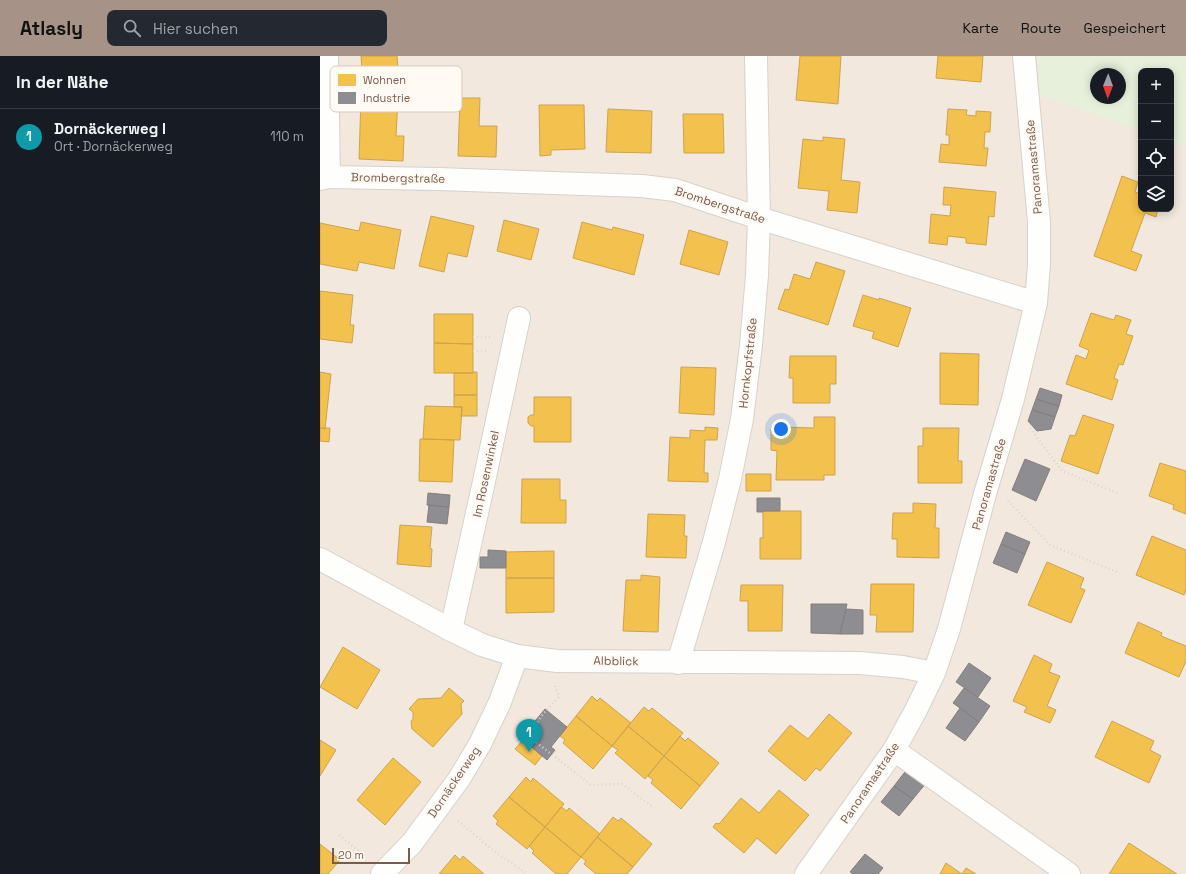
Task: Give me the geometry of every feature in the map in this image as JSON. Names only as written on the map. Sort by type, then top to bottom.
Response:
[{"type":"street","points":[[325,178],[327,56]]},
{"type":"street","name":"Hornkopfstraße","points":[[678,663],[714,542],[730,479],[742,419],[751,345],[757,275],[759,218],[756,56]]},
{"type":"street","name":"Panoramastraße","points":[[806,874],[894,750],[934,673],[949,629],[1026,348],[1036,303],[1039,264],[1039,222],[1024,56]]},
{"type":"street","name":"Brombergstraße","points":[[325,178],[438,179],[642,186],[675,190],[759,218],[1036,303]]},
{"type":"street","name":"Im Rosenwinkel","points":[[451,630],[519,318]]},
{"type":"street","name":"Albblick","points":[[320,559],[451,630],[482,645],[517,656],[557,661],[678,663],[860,663],[903,667],[934,673]]},
{"type":"street","name":"Dornäckerweg","points":[[383,873],[412,843],[459,779],[480,744],[500,702],[517,656]]},
{"type":"street","points":[[894,750],[1069,874]]},
{"type":"path","points":[[1011,404],[1062,471],[1120,494]]},
{"type":"path","points":[[989,482],[1050,545],[1120,573]]},
{"type":"path","points":[[559,697],[543,714],[528,736],[591,785],[622,784],[654,808]]},
{"type":"path","points":[[456,819],[494,851],[528,874]]},
{"type":"path","points":[[339,835],[383,873]]},
{"type":"shaded area","points":[[320,56],[1186,56],[1186,874],[320,874]]},
{"type":"green space","points":[[1038,56],[1186,56],[1186,147],[1174,143],[1174,68],[1138,68],[1138,130],[1040,95]]},
{"type":"building: Wohnen","points":[[361,56],[397,56],[398,66],[362,66]]},
{"type":"building: Wohnen","points":[[800,56],[841,56],[838,104],[796,100]]},
{"type":"building: Wohnen","points":[[938,56],[983,56],[981,82],[936,78]]},
{"type":"building: Wohnen","points":[[462,98],[480,98],[479,126],[497,126],[496,157],[458,156],[460,112],[462,112]]},
{"type":"building: Wohnen","points":[[539,105],[584,105],[585,149],[551,150],[551,155],[540,156]]},
{"type":"building: Wohnen","points":[[608,109],[652,111],[651,153],[606,152]]},
{"type":"building: Wohnen","points":[[948,109],[967,110],[966,115],[976,116],[976,111],[991,112],[990,132],[985,132],[984,148],[988,148],[986,166],[939,162],[941,144],[949,145],[949,135],[946,135]]},
{"type":"building: Wohnen","points":[[361,112],[397,112],[396,136],[404,136],[403,161],[359,159]]},
{"type":"building: Wohnen","points":[[683,114],[723,114],[724,153],[684,153]]},
{"type":"building: Wohnen","points":[[823,137],[845,139],[841,180],[860,182],[857,213],[827,210],[829,191],[798,188],[803,139],[823,141]]},
{"type":"building: Wohnen","points":[[1122,176],[1138,182],[1135,192],[1138,193],[1138,212],[1157,212],[1156,217],[1145,213],[1131,251],[1142,255],[1136,271],[1094,256]]},
{"type":"building: Wohnen","points":[[944,187],[996,192],[994,217],[989,216],[986,245],[966,243],[966,238],[948,236],[947,245],[929,243],[931,214],[950,216],[951,205],[943,205]]},
{"type":"building: Wohnen","points":[[431,216],[474,226],[467,257],[448,253],[444,272],[419,266]]},
{"type":"building: Wohnen","points":[[504,220],[539,229],[531,260],[497,251]]},
{"type":"building: Wohnen","points":[[361,222],[401,230],[394,269],[359,262],[357,271],[320,264],[320,223],[359,231]]},
{"type":"building: Wohnen","points":[[582,222],[612,230],[613,227],[644,235],[634,275],[573,258]]},
{"type":"building: Wohnen","points":[[689,230],[728,242],[719,275],[680,264]]},
{"type":"building: Wohnen","points":[[816,262],[845,271],[828,325],[778,309],[785,289],[789,290],[794,274],[810,279]]},
{"type":"building: Wohnen","points":[[320,291],[353,295],[350,325],[354,325],[352,343],[320,339]]},
{"type":"building: Wohnen","points":[[863,295],[879,300],[879,298],[911,308],[898,347],[872,338],[874,332],[853,326]]},
{"type":"building: Wohnen","points":[[1091,313],[1114,320],[1116,315],[1131,320],[1126,334],[1133,336],[1123,365],[1119,364],[1114,378],[1118,380],[1112,400],[1066,384],[1076,355],[1086,359],[1089,350],[1079,346]]},
{"type":"building: Wohnen","points":[[434,314],[473,314],[473,344],[434,343]]},
{"type":"building: Wohnen","points":[[434,343],[473,344],[473,373],[434,373]]},
{"type":"building: Wohnen","points":[[940,353],[979,354],[978,405],[940,404]]},
{"type":"building: Wohnen","points":[[790,356],[836,356],[836,384],[830,384],[830,403],[793,403],[793,378],[789,378]]},
{"type":"building: Wohnen","points":[[681,367],[716,368],[714,415],[679,413]]},
{"type":"building: Wohnen","points":[[320,372],[331,374],[325,429],[320,428]]},
{"type":"building: Wohnen","points":[[477,372],[477,395],[454,395],[454,373]]},
{"type":"building: Wohnen","points":[[454,395],[477,395],[477,416],[461,416],[462,407],[454,407]]},
{"type":"building: Wohnen","points":[[534,397],[571,397],[571,442],[534,442],[534,426],[531,426],[528,423],[528,417],[534,415]]},
{"type":"building: Wohnen","points":[[425,406],[462,407],[460,440],[423,439]]},
{"type":"building: Wohnen","points":[[1083,415],[1114,425],[1098,474],[1061,461],[1070,435],[1075,436]]},
{"type":"building: Wohnen","points":[[814,417],[835,417],[835,475],[824,475],[824,480],[776,480],[777,451],[771,450],[771,429],[782,429],[782,427],[814,428]]},
{"type":"building: Wohnen","points":[[705,427],[718,428],[717,440],[705,440],[704,473],[708,473],[708,482],[668,481],[670,437],[690,438],[690,430],[705,431]]},
{"type":"building: Wohnen","points":[[320,428],[330,428],[329,442],[320,441]]},
{"type":"building: Wohnen","points":[[923,428],[959,428],[958,461],[962,461],[962,483],[918,483],[918,446],[923,446]]},
{"type":"building: Wohnen","points":[[420,439],[454,440],[452,482],[419,481]]},
{"type":"building: Wohnen","points":[[1160,463],[1186,471],[1186,514],[1173,509],[1174,505],[1149,496]]},
{"type":"building: Wohnen","points":[[746,474],[771,474],[771,491],[746,491]]},
{"type":"building: Wohnen","points":[[522,479],[560,479],[560,500],[566,500],[566,523],[521,523]]},
{"type":"building: Wohnen","points":[[913,503],[936,504],[935,528],[939,528],[939,558],[897,557],[897,539],[892,539],[893,513],[913,513]]},
{"type":"building: Wohnen","points":[[763,511],[801,511],[801,559],[760,559],[760,538],[763,538]]},
{"type":"building: Wohnen","points":[[648,514],[685,515],[684,536],[687,536],[686,558],[646,557]]},
{"type":"building: Wohnen","points":[[400,525],[432,527],[430,548],[432,549],[431,567],[397,564]]},
{"type":"building: Wohnen","points":[[1152,536],[1186,550],[1186,590],[1184,595],[1136,575]]},
{"type":"building: Wohnen","points":[[554,551],[554,578],[506,578],[506,552]]},
{"type":"building: Wohnen","points":[[1047,562],[1084,578],[1080,588],[1085,590],[1071,623],[1028,605]]},
{"type":"building: Wohnen","points":[[641,575],[660,577],[658,632],[623,631],[626,580],[641,580]]},
{"type":"building: Wohnen","points":[[506,578],[554,578],[554,612],[506,613]]},
{"type":"building: Wohnen","points":[[871,584],[914,584],[913,632],[876,632],[877,615],[870,615]]},
{"type":"building: Wohnen","points":[[741,585],[783,585],[782,631],[748,631],[748,601],[740,601]]},
{"type":"building: Wohnen","points":[[1138,622],[1162,633],[1161,636],[1186,646],[1186,661],[1179,677],[1125,653]]},
{"type":"building: Wohnen","points":[[343,647],[380,670],[357,709],[320,687]]},
{"type":"building: Wohnen","points":[[1034,655],[1052,664],[1049,672],[1060,676],[1047,706],[1056,710],[1050,723],[1024,712],[1027,707],[1013,701]]},
{"type":"building: Wohnen","points":[[449,688],[464,701],[461,704],[462,714],[433,747],[412,729],[411,721],[413,719],[413,712],[409,709],[418,699],[441,698]]},
{"type":"building: Wohnen","points":[[592,696],[597,701],[600,698],[631,723],[612,746],[576,716]]},
{"type":"building: Wohnen","points":[[644,707],[649,711],[652,708],[683,733],[664,756],[628,726]]},
{"type":"building: Wohnen","points":[[829,714],[852,733],[820,771],[816,768],[805,781],[768,751],[790,725],[808,739]]},
{"type":"building: Wohnen","points":[[576,716],[612,746],[593,769],[563,743],[565,740],[560,736]]},
{"type":"building: Wohnen","points":[[1112,721],[1154,741],[1150,750],[1161,756],[1149,783],[1095,757]]},
{"type":"building: Wohnen","points":[[628,726],[664,756],[645,779],[615,753],[618,750],[612,746]]},
{"type":"building: Wohnen","points":[[680,736],[685,741],[688,738],[719,763],[700,786],[664,756]]},
{"type":"building: Wohnen","points":[[320,740],[336,750],[320,776]]},
{"type":"building: Wohnen","points":[[523,740],[542,756],[535,765],[515,749]]},
{"type":"building: Wohnen","points":[[664,756],[700,786],[681,809],[651,783],[653,780],[648,776]]},
{"type":"building: Wohnen","points":[[393,758],[421,782],[385,825],[357,800]]},
{"type":"building: Wohnen","points":[[526,777],[531,782],[533,778],[564,804],[545,827],[509,797]]},
{"type":"building: Wohnen","points":[[779,790],[809,815],[776,854],[757,838],[744,853],[713,827],[716,823],[719,824],[741,798],[759,813]]},
{"type":"building: Wohnen","points":[[509,797],[545,827],[527,849],[496,824],[498,821],[493,816]]},
{"type":"building: Wohnen","points":[[561,807],[567,811],[569,808],[600,834],[581,857],[545,827]]},
{"type":"building: Wohnen","points":[[613,817],[618,821],[621,818],[652,844],[633,867],[597,837]]},
{"type":"building: Wohnen","points":[[545,827],[581,857],[567,874],[556,874],[532,853],[534,851],[529,846]]},
{"type":"building: Wohnen","points":[[597,837],[633,867],[627,874],[596,874],[584,864],[586,861],[581,857]]},
{"type":"building: Wohnen","points":[[1129,843],[1177,874],[1109,874]]},
{"type":"building: Wohnen","points":[[320,844],[340,860],[328,874],[320,874]]},
{"type":"building: Wohnen","points":[[455,855],[460,860],[463,856],[484,874],[439,874]]},
{"type":"building: Wohnen","points":[[946,863],[962,874],[940,874]]},
{"type":"building: Wohnen","points":[[966,868],[976,874],[962,874]]},
{"type":"building: Industrie","points":[[1040,388],[1062,395],[1059,406],[1036,399]]},
{"type":"building: Industrie","points":[[1036,399],[1059,406],[1055,417],[1032,410]]},
{"type":"building: Industrie","points":[[1032,410],[1055,417],[1051,429],[1037,431],[1028,421]]},
{"type":"building: Industrie","points":[[1025,459],[1050,469],[1036,501],[1012,490]]},
{"type":"building: Industrie","points":[[428,493],[450,495],[449,507],[427,505]]},
{"type":"building: Industrie","points":[[757,498],[780,498],[780,511],[757,512]]},
{"type":"building: Industrie","points":[[429,505],[449,507],[447,524],[427,522]]},
{"type":"building: Industrie","points":[[1006,532],[1030,542],[1025,554],[1001,544]]},
{"type":"building: Industrie","points":[[1001,544],[1025,554],[1017,573],[993,563]]},
{"type":"building: Industrie","points":[[488,550],[506,551],[506,568],[480,568],[480,557],[488,557]]},
{"type":"building: Industrie","points":[[811,604],[847,604],[840,634],[811,633]]},
{"type":"building: Industrie","points":[[846,609],[863,610],[863,634],[840,634]]},
{"type":"building: Industrie","points":[[969,663],[991,678],[978,697],[956,682]]},
{"type":"building: Industrie","points":[[964,688],[990,706],[979,722],[953,703]]},
{"type":"building: Industrie","points":[[960,708],[979,722],[965,741],[946,728]]},
{"type":"building: Industrie","points":[[545,709],[567,727],[551,747],[555,750],[547,760],[521,738]]},
{"type":"building: Industrie","points":[[908,768],[926,783],[913,799],[894,786]]},
{"type":"building: Industrie","points":[[894,786],[913,799],[899,816],[881,802]]},
{"type":"building: Industrie","points":[[865,854],[883,868],[878,874],[853,874],[850,872]]},
{"type":"place","name":"Dornäckerweg I","points":[[529,752]]}]
